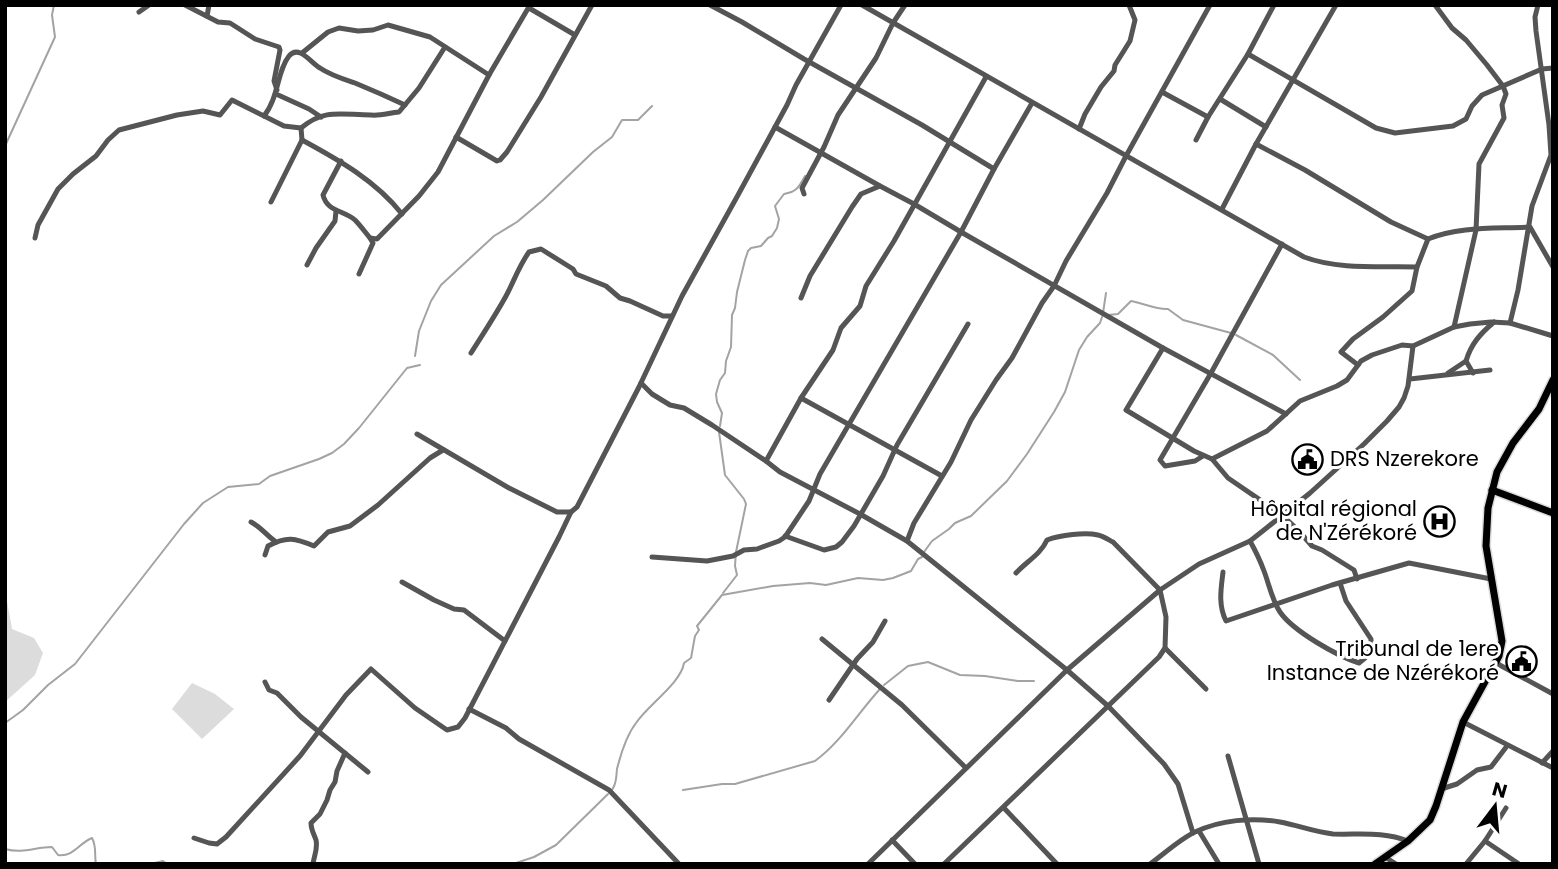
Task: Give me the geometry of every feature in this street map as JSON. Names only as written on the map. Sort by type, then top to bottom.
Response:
[{"type":"highway","points":[[1376,864],[1408,841],[1430,820],[1464,722],[1501,650],[1502,640],[1486,546],[1488,508],[1497,472],[1513,443],[1539,409],[1553,380]]},
{"type":"highway","points":[[1492,490],[1553,513]]},
{"type":"street","points":[[139,12],[149,5]]},
{"type":"street","points":[[185,5],[218,22],[230,23],[255,39],[279,47],[281,50],[274,81],[277,92],[321,117]]},
{"type":"street","points":[[207,16],[209,5]]},
{"type":"street","points":[[456,137],[500,160],[541,97],[592,5]]},
{"type":"street","points":[[709,5],[856,87],[994,169]]},
{"type":"street","points":[[194,838],[217,844],[226,837],[274,785],[346,695],[371,669],[415,708],[447,730],[458,727],[570,512],[577,507],[692,277],[841,5]]},
{"type":"street","points":[[862,5],[1304,257],[1333,264],[1417,267]]},
{"type":"street","points":[[804,194],[802,188],[838,115],[876,58],[905,5]]},
{"type":"street","points":[[1080,129],[1082,120],[1130,41],[1135,20],[1129,5]]},
{"type":"street","points":[[1196,140],[1274,5]]},
{"type":"street","points":[[1222,209],[1336,5]]},
{"type":"street","points":[[1435,5],[1452,28],[1466,40],[1506,93],[1502,105],[1504,118],[1479,164],[1476,230],[1454,327]]},
{"type":"street","points":[[1510,323],[1532,206],[1552,156],[1536,31],[1538,5]]},
{"type":"street","points":[[907,541],[914,523],[942,477],[971,420],[1012,358],[1107,193],[1209,6]]},
{"type":"street","points":[[359,274],[373,240],[402,214],[438,172],[489,75],[529,7],[575,36]]},
{"type":"street","points":[[302,53],[328,32],[339,28],[358,31],[388,25],[430,37],[489,75]]},
{"type":"street","points":[[35,238],[38,225],[58,189],[96,156],[119,130],[177,114],[203,111],[220,115],[232,100],[284,126],[301,128],[334,113],[372,116],[399,112],[419,88],[445,47]]},
{"type":"street","points":[[264,116],[277,92],[285,64],[291,53],[296,51],[321,69],[405,105]]},
{"type":"street","points":[[1248,54],[1376,128],[1395,134],[1453,126],[1466,119],[1472,106],[1482,95],[1542,69],[1553,68]]},
{"type":"street","points":[[766,461],[801,398],[833,350],[841,328],[860,306],[866,286],[986,77]]},
{"type":"street","points":[[1162,92],[1208,117]]},
{"type":"street","points":[[1220,99],[1266,127]]},
{"type":"street","points":[[652,557],[708,561],[733,556],[749,548],[757,549],[785,536],[809,501],[820,474],[901,338],[1032,103]]},
{"type":"street","points":[[775,127],[915,204],[1163,348],[1286,414]]},
{"type":"street","points":[[271,202],[302,140],[301,128]]},
{"type":"street","points":[[302,140],[341,161],[380,188],[402,214]]},
{"type":"street","points":[[1256,144],[1391,222],[1428,239]]},
{"type":"street","points":[[341,161],[323,195],[325,202],[355,220],[373,240]]},
{"type":"street","points":[[801,298],[810,276],[861,194],[880,186]]},
{"type":"street","points":[[307,265],[335,221],[336,211]]},
{"type":"street","points":[[1358,365],[1340,352],[1412,291],[1417,267],[1428,239],[1440,234],[1530,227]]},
{"type":"street","points":[[1530,227],[1553,267]]},
{"type":"street","points":[[1203,456],[1195,461],[1166,467],[1160,460],[1282,244]]},
{"type":"street","points":[[471,353],[507,293],[521,263],[529,252],[541,249],[573,269],[576,274],[606,286],[620,298],[663,316],[672,316]]},
{"type":"street","points":[[1446,375],[1465,361],[1477,337],[1494,322]]},
{"type":"street","points":[[1212,459],[1267,431],[1300,401],[1338,386],[1372,355],[1402,345],[1413,346],[1454,327],[1494,322],[1510,323],[1553,336]]},
{"type":"street","points":[[785,536],[824,550],[836,547],[854,526],[883,476],[894,450],[968,324]]},
{"type":"street","points":[[868,864],[1067,670],[1160,590],[1199,564],[1250,541],[1310,493],[1387,421],[1404,398],[1410,379],[1413,346]]},
{"type":"street","points":[[1163,348],[1126,410],[1212,459],[1228,478],[1282,515],[1312,546],[1354,570],[1357,579]]},
{"type":"street","points":[[1465,361],[1472,373]]},
{"type":"street","points":[[1410,379],[1490,370]]},
{"type":"street","points":[[641,383],[652,394],[670,405],[684,408],[780,472],[907,541],[1067,670],[1108,706],[1164,764],[1178,784],[1196,832],[1219,864]]},
{"type":"street","points":[[801,398],[942,477]]},
{"type":"street","points":[[417,434],[557,512],[570,512]]},
{"type":"street","points":[[265,555],[268,546],[281,539],[294,538],[314,546],[328,532],[350,526],[443,450]]},
{"type":"street","points":[[251,522],[276,542]]},
{"type":"street","points":[[944,864],[1159,657],[1165,648],[1166,617],[1160,590],[1114,542],[1098,535],[1062,536],[1047,540],[1038,553],[1016,573]]},
{"type":"street","points":[[1250,541],[1260,559],[1281,614],[1295,627],[1331,650],[1359,663],[1371,649],[1371,639],[1346,601],[1340,583]]},
{"type":"street","points":[[1223,572],[1220,600],[1226,621],[1409,563],[1491,579]]},
{"type":"street","points":[[402,582],[434,600],[454,609],[464,610],[505,641]]},
{"type":"street","points":[[829,700],[873,642],[885,621]]},
{"type":"street","points":[[822,639],[902,705],[966,768]]},
{"type":"street","points":[[1165,648],[1206,689]]},
{"type":"street","points":[[1496,663],[1553,695]]},
{"type":"street","points":[[265,682],[269,690],[276,693],[368,772]]},
{"type":"street","points":[[469,709],[506,728],[611,792],[679,864]]},
{"type":"street","points":[[1464,722],[1553,768]]},
{"type":"street","points":[[1441,789],[1491,767],[1507,746]]},
{"type":"street","points":[[1542,763],[1553,751]]},
{"type":"street","points":[[313,864],[317,842],[311,830],[311,823],[320,814],[327,800],[345,753]]},
{"type":"street","points":[[1228,756],[1259,864]]},
{"type":"street","points":[[1004,808],[1057,864]]},
{"type":"street","points":[[1466,864],[1506,808]]},
{"type":"street","points":[[1150,864],[1196,832],[1219,824],[1257,819],[1335,834],[1376,834],[1408,841]]},
{"type":"street","points":[[892,840],[915,864]]},
{"type":"street","points":[[1485,841],[1519,864]]},
{"type":"street","points":[[1385,857],[1396,864]]},
{"type":"shaded area","points":[[5,590],[12,629],[34,638],[43,653],[35,675],[5,702]]},
{"type":"shaded area","points":[[192,683],[215,694],[234,709],[202,739],[172,709]]},
{"type":"waterway","points":[[5,146],[55,37],[52,15],[54,5]]},
{"type":"waterway","points":[[415,356],[419,331],[431,301],[441,285],[494,236],[517,222],[543,200],[612,137],[622,120],[638,120],[652,106]]},
{"type":"waterway","points":[[720,426],[722,413],[716,394],[725,373],[731,347],[732,315],[748,251],[761,246],[772,236],[779,219],[775,206],[784,194],[797,188],[805,176]]},
{"type":"waterway","points":[[1103,313],[1106,293]]},
{"type":"waterway","points":[[1108,315],[1118,314],[1131,301],[1168,309],[1183,320],[1231,333]]},
{"type":"waterway","points":[[924,552],[932,541],[955,523],[971,516],[1007,481],[1054,412],[1065,392],[1079,350],[1102,317]]},
{"type":"waterway","points":[[1236,335],[1273,355],[1300,380]]},
{"type":"waterway","points":[[5,723],[75,664],[203,503],[228,487],[259,484],[270,476],[332,453],[359,428],[407,368],[420,365]]},
{"type":"waterway","points":[[719,432],[725,475],[746,504],[736,552],[737,575],[723,593]]},
{"type":"waterway","points":[[612,790],[629,733],[641,716],[671,686],[682,671],[684,663],[691,658],[695,636],[699,630],[697,626],[722,595],[773,586],[810,583],[826,585],[858,578],[883,580],[911,571],[922,557]]},
{"type":"waterway","points":[[884,685],[908,666],[928,662],[960,675],[1034,681]]},
{"type":"waterway","points":[[683,790],[735,784],[815,761],[841,736],[880,689]]},
{"type":"waterway","points":[[513,864],[556,845],[608,794]]},
{"type":"waterway","points":[[5,849],[23,851],[52,847],[58,855],[64,855],[92,838],[96,864]]},
{"type":"waterway","points":[[151,864],[163,861],[167,864]]},
{"type":"place","name":"DRS Nzerekore","points":[[1307,459]]},
{"type":"place","name":"Hôpital régional de N'Zérékoré","points":[[1440,521]]},
{"type":"place","name":"Tribunal de 1ere Instance de Nzérékoré","points":[[1522,661]]}]
